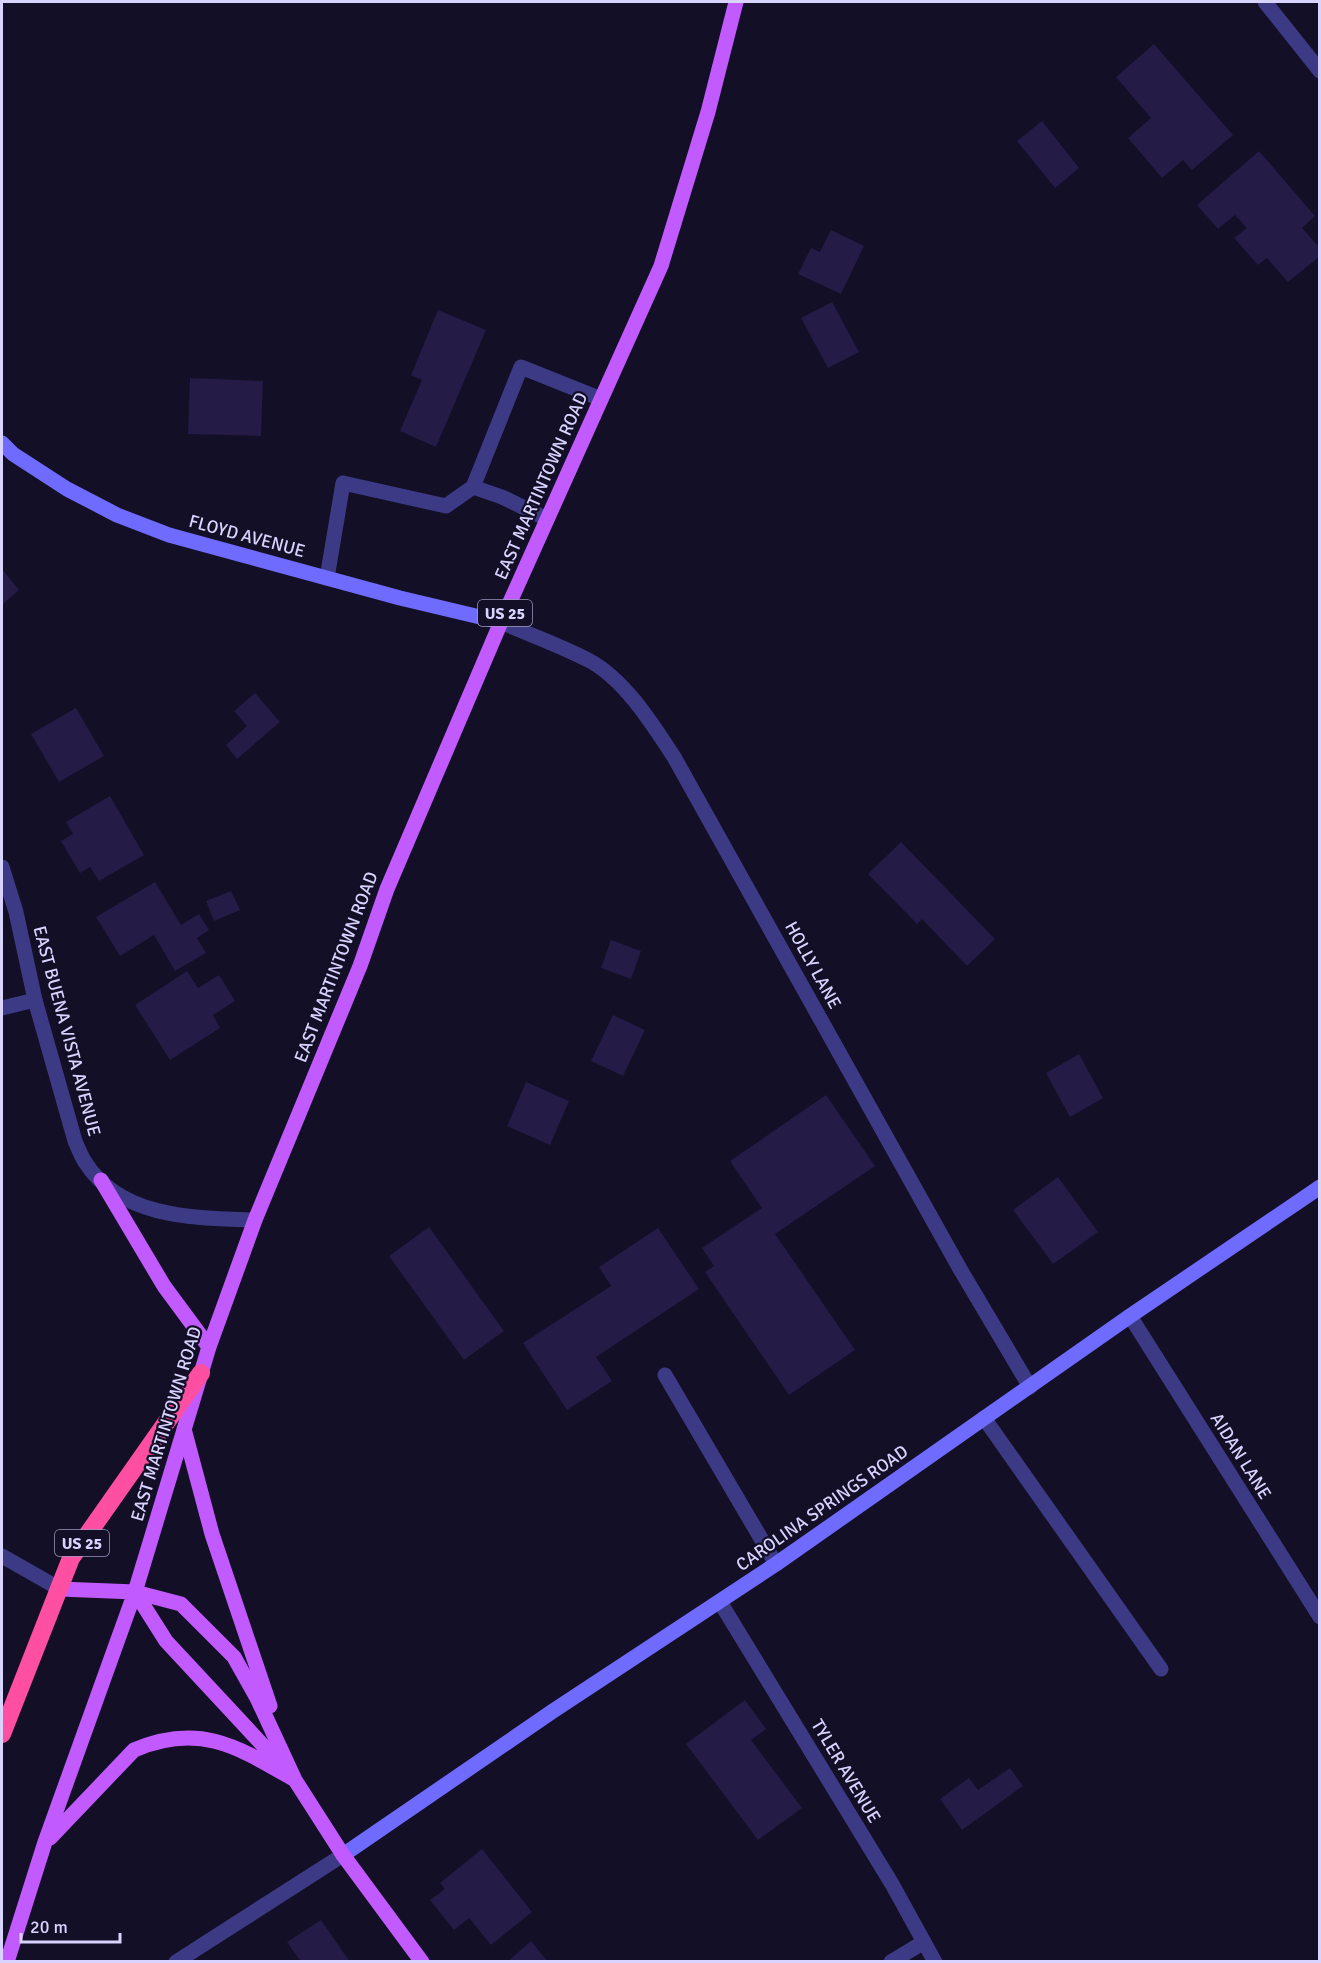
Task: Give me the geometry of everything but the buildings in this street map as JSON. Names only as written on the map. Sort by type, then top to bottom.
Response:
[{"type":"highway","name":"US 25","points":[[2,1734],[71,1558],[201,1373]]},
{"type":"main road","name":"EAST MARTINTOWN ROAD","points":[[7,1962],[45,1842],[135,1592],[209,1347],[255,1220],[360,966],[387,889],[501,622],[661,266],[708,112],[736,2]]},
{"type":"main road","points":[[101,1180],[164,1286],[209,1347]]},
{"type":"main road","points":[[184,1429],[212,1534],[295,1780]]},
{"type":"main road","points":[[60,1589],[135,1592],[181,1604],[234,1656],[257,1698],[295,1780],[343,1856],[422,1962]]},
{"type":"main road","points":[[135,1592],[166,1641],[295,1780]]},
{"type":"main road","points":[[45,1842],[134,1750],[148,1744],[174,1738],[198,1738],[223,1742],[246,1751],[295,1780]]},
{"type":"street","points":[[1265,2],[1320,71]]},
{"type":"street","points":[[327,578],[343,483],[446,506],[473,487],[520,367],[601,399]]},
{"type":"street","name":"FLOYD AVENUE","points":[[2,443],[13,454],[67,489],[117,515],[169,535],[400,598],[501,622]]},
{"type":"street","points":[[473,487],[502,497],[547,519]]},
{"type":"street","name":"HOLLY LANE","points":[[501,622],[591,662],[619,685],[643,711],[674,757],[960,1269],[1030,1388]]},
{"type":"street","name":"EAST BUENA VISTA AVENUE","points":[[2,867],[16,912],[35,1000],[75,1141],[86,1163],[101,1180],[133,1203],[190,1218],[255,1220]]},
{"type":"street","points":[[2,1008],[35,1000]]},
{"type":"street","name":"CAROLINA SPRINGS ROAD","points":[[343,1856],[386,1824],[553,1711],[776,1564],[1130,1316],[1320,1187]]},
{"type":"street","name":"AIDAN LANE","points":[[1130,1316],[1320,1617]]},
{"type":"street","points":[[665,1375],[776,1564]]},
{"type":"street","points":[[984,1418],[1161,1670]]},
{"type":"street","points":[[2,1556],[60,1589]]},
{"type":"street","name":"TYLER AVENUE","points":[[720,1602],[892,1884],[935,1962]]},
{"type":"street","points":[[176,1962],[343,1856]]},
{"type":"street","points":[[891,1962],[924,1942]]}]
